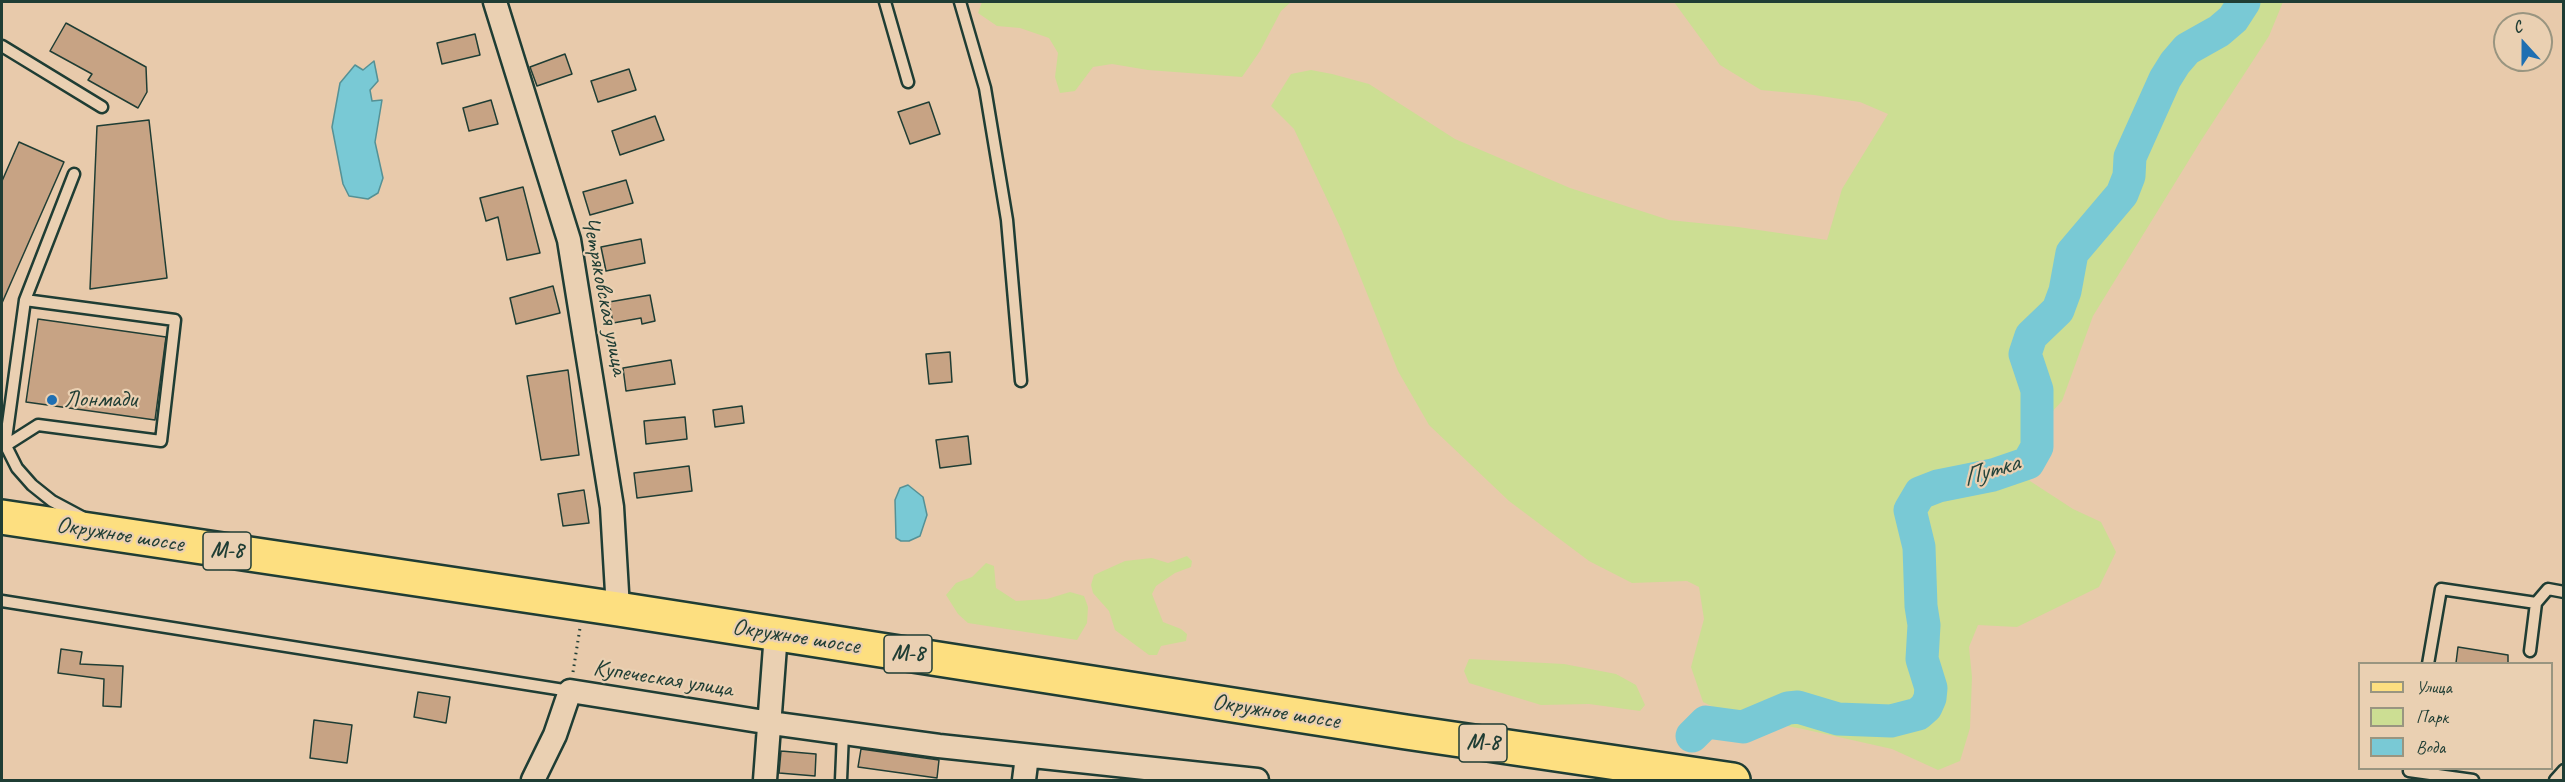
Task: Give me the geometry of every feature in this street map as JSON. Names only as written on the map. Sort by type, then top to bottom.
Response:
[{"type":"main road","name":"Окружное шоссе","points":[[2,517],[1733,780]]},
{"type":"street","name":"Четряковская улица","points":[[495,2],[570,240],[610,497],[618,609]]},
{"type":"street","points":[[765,780],[776,633]]},
{"type":"street","name":"Купеческая улица","points":[[533,780],[555,735],[570,691],[843,733],[1203,777],[1257,780]]},
{"type":"street","points":[[1024,780],[1027,756]]},
{"type":"lane","points":[[885,2],[908,82]]},
{"type":"lane","points":[[960,2],[985,88],[1007,220],[1021,381]]},
{"type":"lane","points":[[2,44],[102,106]]},
{"type":"lane","points":[[74,174],[25,300],[3,442],[17,468],[41,492],[113,535]]},
{"type":"lane","points":[[3,442],[38,425],[160,441],[175,320],[25,300]]},
{"type":"lane","points":[[2428,662],[2441,589],[2536,603]]},
{"type":"lane","points":[[2529,651],[2536,603],[2548,589],[2564,592]]},
{"type":"lane","points":[[2,601],[570,691]]},
{"type":"lane","points":[[841,780],[843,733]]},
{"type":"lane","points":[[2409,770],[2473,780]]},
{"type":"lane","points":[[2555,780],[2564,770]]},
{"type":"path","points":[[570,691],[581,620]]},
{"type":"green space","points":[[982,2],[1291,2],[1281,11],[1260,51],[1242,77],[1148,70],[1112,64],[1093,67],[1075,91],[1060,93],[1055,77],[1058,53],[1049,38],[1020,28],[997,26],[978,13]]},
{"type":"green space","points":[[1674,2],[2283,2],[2269,36],[2202,139],[2093,316],[2062,401],[2021,446],[2030,481],[2073,509],[2101,522],[2116,552],[2099,587],[2017,627],[1978,625],[1969,647],[1972,677],[1970,728],[1960,761],[1938,770],[1892,749],[1732,716],[1703,702],[1691,667],[1704,619],[1699,587],[1687,581],[1632,583],[1589,561],[1509,501],[1429,425],[1398,371],[1342,231],[1294,129],[1271,106],[1291,74],[1311,70],[1332,74],[1369,84],[1455,139],[1570,188],[1669,220],[1827,240],[1842,189],[1888,114],[1860,102],[1761,90],[1720,65]]},
{"type":"green space","points":[[1187,556],[1192,561],[1191,567],[1175,573],[1156,586],[1152,594],[1163,622],[1181,629],[1187,634],[1186,641],[1161,646],[1157,655],[1149,655],[1115,630],[1109,611],[1093,593],[1091,585],[1094,575],[1125,561],[1152,558],[1168,563]]},
{"type":"green space","points":[[986,563],[994,566],[996,588],[1016,601],[1047,599],[1070,592],[1084,596],[1088,607],[1087,623],[1077,640],[968,623],[958,614],[946,595],[956,583],[972,577]]},
{"type":"green space","points":[[1469,659],[1564,664],[1616,674],[1636,685],[1645,705],[1640,711],[1589,704],[1541,705],[1469,683],[1464,671]]},
{"type":"water","points":[[374,61],[378,81],[370,90],[372,101],[382,100],[375,142],[383,178],[378,193],[368,199],[349,196],[343,184],[332,127],[340,83],[355,65],[363,70]]},
{"type":"water","points":[[908,485],[923,497],[927,515],[920,536],[909,541],[901,541],[896,538],[895,500],[900,488]]},
{"type":"building","points":[[66,23],[146,67],[147,92],[138,108],[88,80],[92,74],[50,51]]},
{"type":"building","points":[[475,34],[480,55],[442,64],[437,43]]},
{"type":"building","points":[[565,54],[572,74],[537,86],[530,67]]},
{"type":"building","points":[[629,69],[636,90],[598,102],[591,81]]},
{"type":"building","points":[[491,100],[498,124],[469,131],[463,108]]},
{"type":"building","points":[[929,102],[940,134],[910,144],[898,112]]},
{"type":"building","points":[[655,116],[664,140],[620,155],[612,131]]},
{"type":"building","points":[[149,120],[167,278],[90,289],[97,126]]},
{"type":"building","points":[[19,142],[64,162],[2,303],[2,181]]},
{"type":"building","points":[[626,180],[633,203],[590,215],[583,192]]},
{"type":"building","points":[[523,187],[540,253],[507,260],[498,217],[486,221],[480,198]]},
{"type":"building","points":[[641,239],[645,263],[606,271],[601,247]]},
{"type":"building","points":[[553,286],[560,313],[516,324],[510,298]]},
{"type":"building","points":[[650,295],[655,321],[642,324],[641,318],[613,323],[609,302]]},
{"type":"building","points":[[38,319],[166,337],[155,420],[26,402]]},
{"type":"building","points":[[950,352],[952,382],[929,384],[926,354]]},
{"type":"building","points":[[671,360],[675,384],[626,391],[623,368]]},
{"type":"building","points":[[568,370],[579,455],[541,460],[527,376]]},
{"type":"building","points":[[742,406],[744,423],[715,427],[713,410]]},
{"type":"building","points":[[685,417],[687,439],[646,444],[644,421]]},
{"type":"building","points":[[968,436],[971,464],[940,468],[936,440]]},
{"type":"building","points":[[689,466],[692,491],[637,498],[634,473]]},
{"type":"building","points":[[584,490],[589,523],[563,526],[558,494]]},
{"type":"building","points":[[2458,647],[2508,655],[2508,662],[2456,662]]},
{"type":"building","points":[[61,649],[82,652],[80,664],[123,666],[121,707],[103,706],[104,679],[58,673]]},
{"type":"building","points":[[418,692],[450,697],[446,723],[414,717]]},
{"type":"building","points":[[314,720],[352,725],[347,763],[310,758]]},
{"type":"building","points":[[861,749],[939,760],[937,778],[858,767]]},
{"type":"building","points":[[781,751],[816,754],[815,776],[779,773]]},
{"type":"waterway","name":"Путка","points":[[1692,736],[1706,722],[1743,727],[1788,708],[1798,707],[1838,719],[1891,721],[1918,714],[1926,707],[1931,688],[1922,659],[1924,625],[1919,547],[1910,510],[1920,493],[1938,486],[1993,475],[2028,463],[2037,447],[2037,390],[2025,354],[2031,336],[2058,310],[2065,291],[2072,253],[2122,194],[2129,176],[2130,157],[2165,79],[2175,63],[2187,49],[2219,31],[2233,19],[2244,2]]},
{"type":"place","name":"Лонмади","points":[[52,400]]}]
